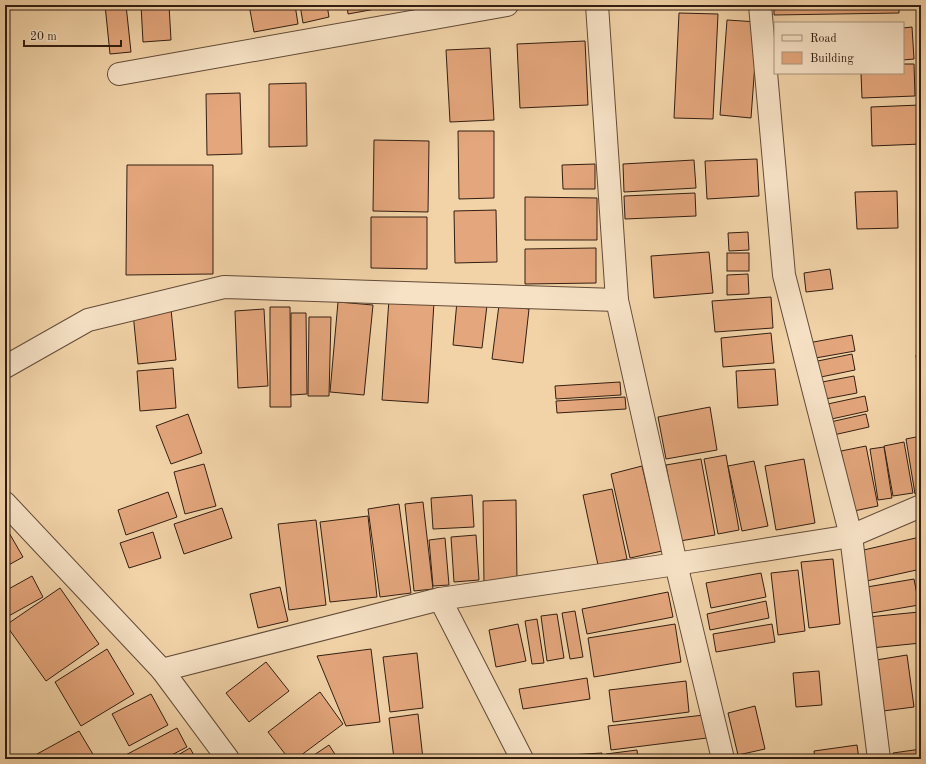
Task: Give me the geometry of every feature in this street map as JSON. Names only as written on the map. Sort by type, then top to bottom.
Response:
[{"type":"street","points":[[119,74],[507,5]]},
{"type":"street","points":[[597,5],[617,300],[676,564],[723,759]]},
{"type":"street","points":[[760,5],[784,275],[851,536],[879,759]]},
{"type":"street","points":[[5,367],[88,320],[224,287],[617,300]]},
{"type":"street","points":[[5,503],[162,670],[228,759]]},
{"type":"street","points":[[162,670],[440,599],[851,536],[921,506]]},
{"type":"street","points":[[440,599],[522,759]]},
{"type":"building","points":[[105,5],[126,5],[131,52],[110,54]]},
{"type":"building","points":[[141,5],[169,5],[171,40],[143,42]]},
{"type":"building","points":[[249,5],[295,5],[298,24],[254,32]]},
{"type":"building","points":[[300,5],[327,5],[329,17],[303,23]]},
{"type":"building","points":[[347,5],[381,5],[381,8],[348,14]]},
{"type":"building","points":[[774,5],[899,5],[899,13],[774,15]]},
{"type":"building","points":[[679,13],[718,14],[713,119],[674,118]]},
{"type":"building","points":[[727,20],[758,22],[751,118],[720,115]]},
{"type":"building","points":[[912,27],[914,59],[904,60],[904,28]]},
{"type":"building","points":[[585,41],[588,105],[520,108],[517,44]]},
{"type":"building","points":[[490,48],[494,120],[450,122],[446,50]]},
{"type":"building","points":[[904,64],[914,64],[915,96],[862,98],[861,74],[904,74]]},
{"type":"building","points":[[306,83],[307,146],[269,147],[269,84]]},
{"type":"building","points":[[240,93],[242,154],[207,155],[206,94]]},
{"type":"building","points":[[920,105],[921,144],[872,146],[871,107]]},
{"type":"building","points":[[458,131],[494,131],[494,198],[459,199]]},
{"type":"building","points":[[374,140],[429,141],[428,212],[373,211]]},
{"type":"building","points":[[757,159],[759,196],[707,199],[705,161]]},
{"type":"building","points":[[694,160],[696,188],[624,192],[623,164]]},
{"type":"building","points":[[595,164],[595,189],[563,189],[562,165]]},
{"type":"building","points":[[127,165],[213,165],[213,274],[126,275]]},
{"type":"building","points":[[897,191],[898,228],[857,229],[855,192]]},
{"type":"building","points":[[695,193],[696,216],[625,219],[624,196]]},
{"type":"building","points":[[525,197],[597,198],[597,240],[525,240]]},
{"type":"building","points":[[496,210],[497,262],[455,263],[454,211]]},
{"type":"building","points":[[371,217],[427,217],[427,269],[371,268]]},
{"type":"building","points":[[748,232],[749,250],[729,251],[728,233]]},
{"type":"building","points":[[596,248],[596,283],[525,284],[525,249]]},
{"type":"building","points":[[709,252],[713,293],[654,298],[651,256]]},
{"type":"building","points":[[727,253],[749,253],[749,271],[727,271]]},
{"type":"building","points":[[830,269],[833,289],[806,292],[804,273]]},
{"type":"building","points":[[748,274],[749,294],[727,295],[727,275]]},
{"type":"building","points":[[771,297],[773,328],[715,332],[712,301]]},
{"type":"building","points":[[389,299],[434,302],[428,403],[382,400]]},
{"type":"building","points":[[457,301],[487,305],[482,348],[453,345]]},
{"type":"building","points":[[338,302],[373,305],[364,395],[330,392]]},
{"type":"building","points":[[499,305],[529,309],[523,363],[492,359]]},
{"type":"building","points":[[270,307],[290,307],[291,407],[270,407]]},
{"type":"building","points":[[171,309],[176,360],[138,364],[133,313]]},
{"type":"building","points":[[264,309],[268,386],[238,388],[235,311]]},
{"type":"building","points":[[291,313],[306,313],[307,394],[291,395]]},
{"type":"building","points":[[309,317],[331,317],[329,396],[308,396]]},
{"type":"building","points":[[771,333],[774,363],[723,367],[721,338]]},
{"type":"building","points":[[852,335],[855,351],[810,359],[808,343]]},
{"type":"building","points":[[852,354],[855,370],[811,379],[808,363]]},
{"type":"building","points":[[916,355],[921,355],[920,399]]},
{"type":"building","points":[[173,368],[176,408],[140,411],[137,371]]},
{"type":"building","points":[[775,369],[778,405],[738,408],[736,371]]},
{"type":"building","points":[[854,376],[857,393],[820,400],[817,383]]},
{"type":"building","points":[[620,382],[621,395],[556,399],[555,386]]},
{"type":"building","points":[[865,396],[868,411],[827,420],[823,405]]},
{"type":"building","points":[[625,397],[626,409],[557,413],[556,401]]},
{"type":"building","points":[[710,407],[717,450],[666,459],[658,417]]},
{"type":"building","points":[[188,414],[202,453],[171,464],[156,426]]},
{"type":"building","points":[[866,414],[869,427],[829,436],[826,423]]},
{"type":"building","points":[[921,436],[921,493],[915,494],[906,439]]},
{"type":"building","points":[[904,442],[913,493],[893,496],[884,446]]},
{"type":"building","points":[[866,446],[878,506],[854,511],[841,451]]},
{"type":"building","points":[[884,447],[892,498],[878,500],[870,449]]},
{"type":"building","points":[[726,455],[739,530],[718,534],[704,459]]},
{"type":"building","points":[[701,459],[715,535],[680,541],[666,465]]},
{"type":"building","points":[[804,459],[815,523],[776,530],[765,466]]},
{"type":"building","points":[[754,461],[768,526],[742,531],[728,466]]},
{"type":"building","points":[[204,464],[216,506],[185,514],[174,472]]},
{"type":"building","points":[[642,466],[662,551],[630,558],[611,474]]},
{"type":"building","points":[[612,489],[627,559],[598,565],[583,495]]},
{"type":"building","points":[[168,492],[177,517],[126,535],[118,510]]},
{"type":"building","points":[[472,495],[474,527],[433,529],[431,498]]},
{"type":"building","points":[[516,500],[517,583],[484,585],[483,501]]},
{"type":"building","points":[[423,502],[433,589],[414,591],[405,504]]},
{"type":"building","points":[[399,504],[411,593],[380,597],[368,509]]},
{"type":"building","points":[[222,508],[232,538],[184,554],[174,524]]},
{"type":"building","points":[[368,516],[377,597],[330,602],[320,522]]},
{"type":"building","points":[[316,520],[326,605],[289,610],[278,524]]},
{"type":"building","points":[[8,531],[23,557],[5,567],[5,533]]},
{"type":"building","points":[[153,532],[161,558],[129,568],[120,543]]},
{"type":"building","points":[[476,535],[479,580],[454,582],[451,537]]},
{"type":"building","points":[[920,537],[921,569],[862,582],[855,552]]},
{"type":"building","points":[[445,538],[449,585],[433,586],[429,540]]},
{"type":"building","points":[[833,559],[840,624],[809,628],[801,562]]},
{"type":"building","points":[[798,570],[805,631],[778,635],[771,573]]},
{"type":"building","points":[[761,573],[766,597],[711,608],[706,583]]},
{"type":"building","points":[[32,576],[43,597],[5,618],[5,591]]},
{"type":"building","points":[[914,579],[919,605],[866,614],[861,588]]},
{"type":"building","points":[[280,587],[288,621],[258,628],[250,594]]},
{"type":"building","points":[[60,588],[99,644],[46,681],[6,625]]},
{"type":"building","points":[[668,592],[673,617],[587,634],[582,609]]},
{"type":"building","points":[[766,601],[769,618],[710,630],[707,614]]},
{"type":"building","points":[[575,611],[583,657],[570,659],[562,613]]},
{"type":"building","points":[[919,612],[921,643],[871,648],[868,617]]},
{"type":"building","points":[[557,614],[564,658],[547,661],[541,616]]},
{"type":"building","points":[[537,619],[544,663],[532,664],[525,621]]},
{"type":"building","points":[[518,624],[526,661],[496,667],[489,630]]},
{"type":"building","points":[[675,624],[681,662],[594,677],[588,638]]},
{"type":"building","points":[[772,624],[775,642],[716,652],[713,634]]},
{"type":"building","points":[[107,649],[134,694],[81,726],[55,682]]},
{"type":"building","points":[[371,649],[380,722],[346,726],[317,656]]},
{"type":"building","points":[[417,653],[423,708],[390,712],[383,657]]},
{"type":"building","points":[[907,655],[914,707],[883,711],[876,660]]},
{"type":"building","points":[[266,662],[289,691],[249,722],[226,693]]},
{"type":"building","points":[[819,671],[822,705],[796,707],[793,673]]},
{"type":"building","points":[[587,678],[590,699],[523,709],[519,689]]},
{"type":"building","points":[[686,681],[689,712],[613,722],[609,690]]},
{"type":"building","points":[[320,692],[343,724],[296,759],[289,759],[268,732]]},
{"type":"building","points":[[151,694],[168,725],[129,746],[112,714]]},
{"type":"building","points":[[755,706],[765,749],[738,755],[728,713]]},
{"type":"building","points":[[418,714],[423,759],[394,759],[389,718]]},
{"type":"building","points":[[704,715],[707,738],[611,750],[608,726]]},
{"type":"building","points":[[177,728],[187,747],[164,759],[118,759]]},
{"type":"building","points":[[79,731],[94,756],[89,759],[28,759]]},
{"type":"building","points":[[329,745],[338,759],[308,759]]},
{"type":"building","points":[[857,745],[859,759],[815,759],[814,751]]},
{"type":"building","points":[[190,748],[196,759],[171,759]]},
{"type":"building","points":[[921,749],[921,759],[894,759],[893,753]]},
{"type":"building","points":[[637,750],[638,759],[607,759],[606,754]]},
{"type":"building","points":[[602,753],[603,759],[569,759],[568,755]]},
{"type":"building","points":[[788,755],[789,759],[769,759]]}]
